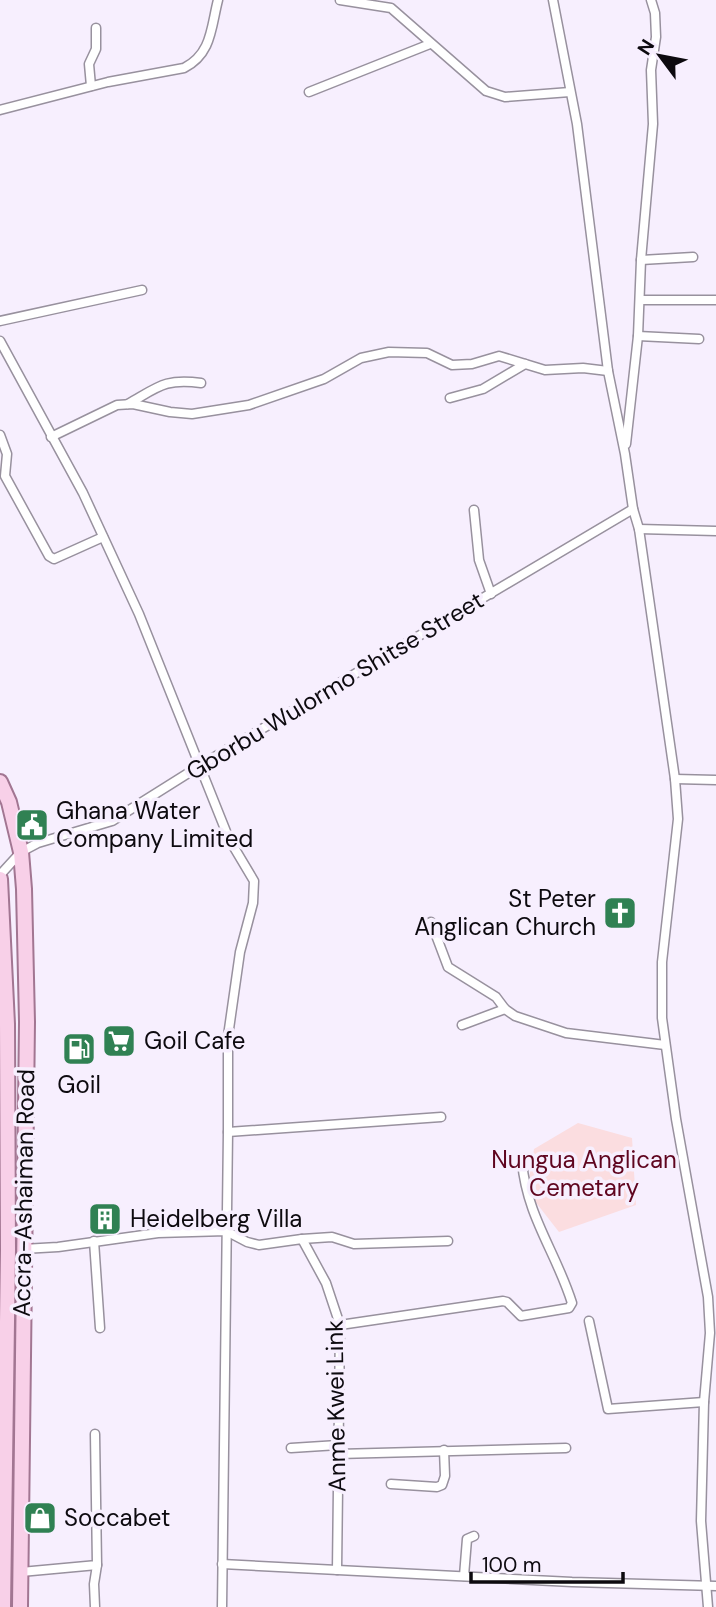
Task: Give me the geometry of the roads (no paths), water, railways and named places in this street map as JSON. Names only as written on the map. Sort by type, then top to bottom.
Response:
[{"type":"main road","name":"Accra-Ashaiman Road","points":[[0,782],[9,802],[21,852],[24,889],[27,1022],[20,1607]]},
{"type":"main road","name":"Accra-Ashaiman Road","points":[[0,877],[7,1024],[3,1140],[3,1607]]},
{"type":"street","points":[[0,110],[91,86],[172,71],[194,63],[213,29],[218,0]]},
{"type":"street","points":[[340,0],[391,8],[486,92],[495,96],[570,92]]},
{"type":"street","points":[[553,0],[581,157],[608,370],[639,529],[675,779],[678,833],[662,962],[662,1018],[681,1152],[713,1333],[704,1402],[701,1521],[711,1586],[708,1607]]},
{"type":"street","points":[[625,454],[638,336],[641,260],[653,124],[651,70],[656,37],[655,13],[651,0]]},
{"type":"street","points":[[91,86],[89,64],[96,49],[96,28]]},
{"type":"street","points":[[309,92],[430,44]]},
{"type":"street","points":[[641,260],[692,257]]},
{"type":"street","points":[[0,321],[142,290]]},
{"type":"street","points":[[640,300],[716,300]]},
{"type":"street","points":[[638,336],[699,339]]},
{"type":"street","points":[[0,341],[83,493],[139,614],[229,839],[254,881],[255,890],[231,1003],[228,1036],[222,1607]]},
{"type":"street","points":[[51,437],[117,405],[128,404],[192,414],[248,405],[324,379],[361,358],[389,352],[427,353],[452,365],[472,364],[499,356],[545,370],[608,370]]},
{"type":"street","points":[[450,398],[483,389],[525,364]]},
{"type":"street","points":[[128,404],[160,384],[183,381],[201,383]]},
{"type":"street","points":[[0,436],[7,454],[3,478],[49,556],[54,559],[65,556],[103,537]]},
{"type":"street","name":"Gborbu Wulormo Shitse Street","points":[[0,877],[21,852],[38,843],[112,821],[201,765],[633,509]]},
{"type":"street","points":[[474,510],[479,560],[491,594]]},
{"type":"street","points":[[639,529],[716,531]]},
{"type":"street","points":[[675,779],[716,780]]},
{"type":"street","points":[[431,922],[448,967],[496,997],[505,1009],[515,1016],[566,1033],[665,1045]]},
{"type":"street","points":[[462,1025],[505,1009]]},
{"type":"street","points":[[228,1132],[441,1117]]},
{"type":"street","points":[[340,1325],[503,1301],[521,1316],[569,1308],[572,1303],[565,1281],[533,1216],[522,1162]]},
{"type":"street","points":[[23,1249],[58,1247],[158,1233],[226,1231],[259,1245],[332,1237],[354,1244],[448,1241]]},
{"type":"street","name":"Anme Kwei Link","points":[[302,1239],[326,1283],[340,1325],[337,1570]]},
{"type":"street","points":[[94,1241],[100,1328]]},
{"type":"street","points":[[589,1321],[608,1409],[704,1402]]},
{"type":"street","points":[[94,1607],[97,1565],[95,1434]]},
{"type":"street","points":[[291,1447],[338,1450],[566,1448]]},
{"type":"street","points":[[391,1484],[442,1485],[445,1476],[444,1450]]},
{"type":"street","points":[[464,1576],[465,1545],[467,1539],[474,1536]]},
{"type":"street","points":[[222,1564],[572,1582],[711,1586]]},
{"type":"street","points":[[20,1572],[97,1565]]},
{"type":"place","name":"Ghana Water Company Limited","points":[[32,825]]},
{"type":"place","name":"St Peter Anglican Church","points":[[620,913]]},
{"type":"place","name":"Goil Cafe","points":[[119,1041]]},
{"type":"place","name":"Goil","points":[[79,1049]]},
{"type":"place","name":"Heidelberg Villa","points":[[105,1219]]},
{"type":"place","name":"Soccabet","points":[[40,1518]]},
{"type":"park label","name":"Nungua Anglican Cemetary","points":[[584,1174]]}]
